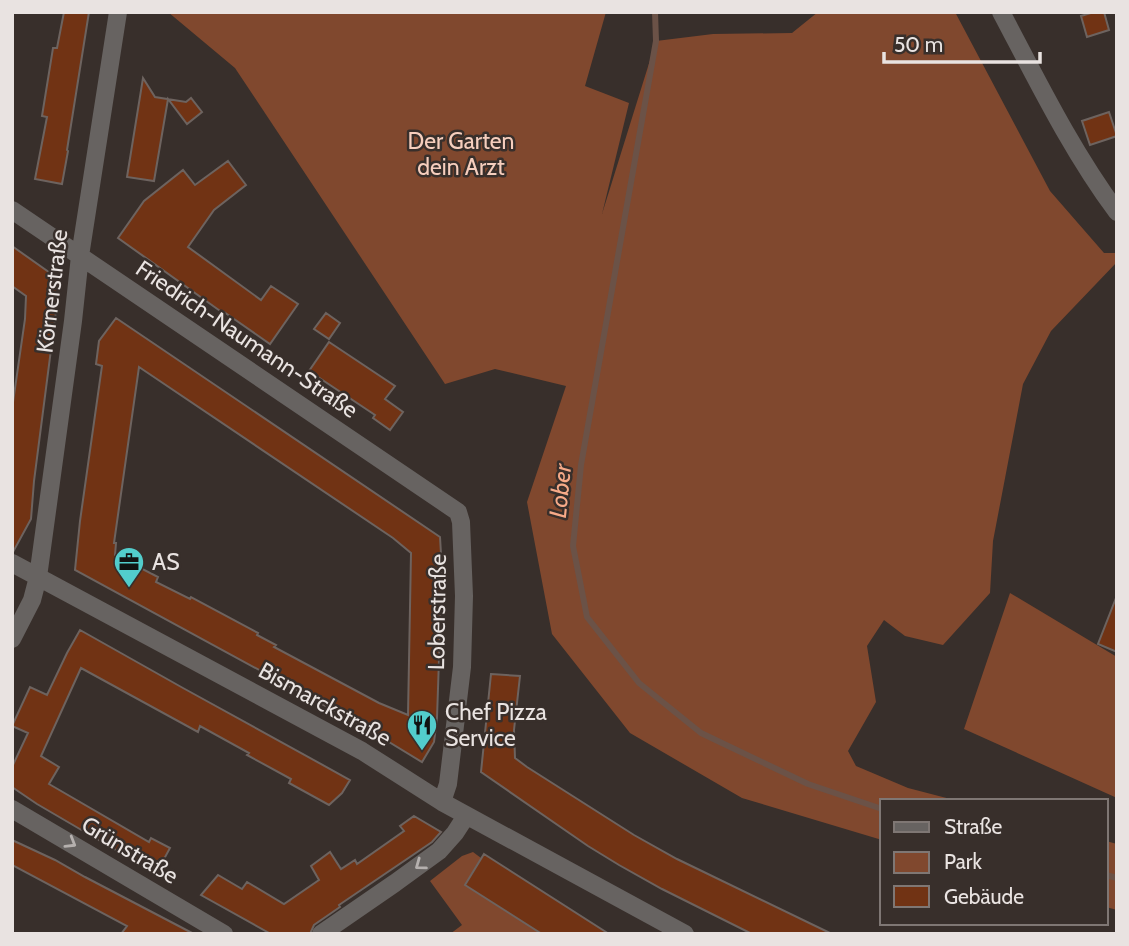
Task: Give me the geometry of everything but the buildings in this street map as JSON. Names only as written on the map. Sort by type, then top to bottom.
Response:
[{"type":"street","name":"Körnerstraße","points":[[12,639],[32,600],[38,577],[80,256],[118,12]]},
{"type":"street","points":[[1001,12],[1045,95],[1098,186],[1117,212]]},
{"type":"street","name":"Friedrich-Naumann-Straße","points":[[12,210],[454,508]]},
{"type":"street","name":"Loberstraße","points":[[442,802],[448,784],[463,632],[461,522],[454,508]]},
{"type":"street","name":"Bismarckstraße","points":[[12,563],[362,751],[466,816],[685,934]]},
{"type":"street","name":"Grünstraße","points":[[12,809],[224,934]]},
{"type":"street","points":[[321,934],[439,851],[466,816]]},
{"type":"green space","name":"Der Garten dein Arzt","points":[[168,12],[606,12],[585,86],[629,103],[602,214],[656,41],[713,34],[792,33],[818,12],[955,12],[1050,191],[1104,253],[1117,253],[1117,262],[1051,331],[1023,384],[993,541],[990,593],[943,645],[905,636],[884,620],[867,646],[876,702],[848,751],[856,766],[908,788],[950,799],[880,799],[880,839],[742,798],[630,733],[552,634],[527,502],[566,386],[495,369],[445,384],[235,68]]},
{"type":"green space","points":[[1010,593],[1117,657],[1117,798],[964,729]]},
{"type":"green space","points":[[1108,842],[1117,844],[1117,910],[1108,908]]},
{"type":"green space","points":[[473,852],[481,858],[465,885],[542,934],[450,934],[462,925],[430,881],[462,856]]},
{"type":"waterway","name":"Lober","points":[[655,12],[656,41],[581,465],[573,546],[587,617],[639,683],[701,733],[808,784],[880,808]]},
{"type":"waterway","name":"Lober","points":[[1108,876],[1117,878]]},
{"type":"place","name":"AS","points":[[129,589]]},
{"type":"place","name":"Chef Pizza Service","points":[[422,752]]}]
